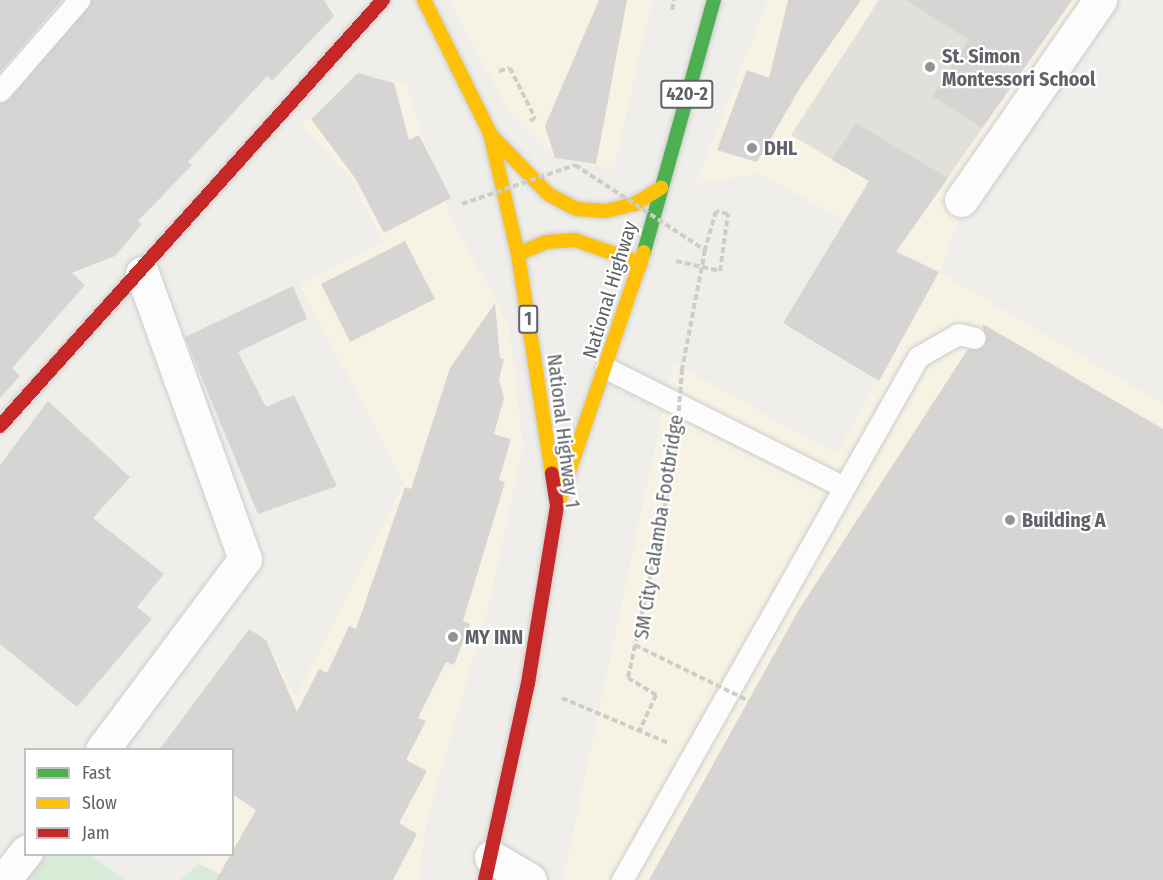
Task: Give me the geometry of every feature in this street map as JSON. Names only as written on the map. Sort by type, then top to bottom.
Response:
[{"type":"main road","points":[[0,426],[142,273],[383,0]]},
{"type":"main road","name":"National Highway 1","points":[[424,0],[490,133],[518,254],[558,506],[528,683],[488,868]]},
{"type":"main road","name":"National Highway","points":[[558,506],[642,258],[714,0]]},
{"type":"main road","name":"National Highway","points":[[490,133],[548,194],[576,209],[606,211],[625,207],[661,188]]},
{"type":"main road","points":[[518,254],[546,242],[574,240],[642,258]]},
{"type":"street","points":[[960,200],[1100,0]]},
{"type":"street","points":[[103,748],[245,559],[142,273]]},
{"type":"street","points":[[4,880],[24,855]]},
{"type":"street","points":[[488,868],[530,880]]},
{"type":"lane","points":[[0,91],[79,0]]},
{"type":"lane","points":[[622,880],[842,486],[918,357],[958,334],[975,338]]},
{"type":"lane","points":[[606,368],[842,486]]},
{"type":"path","points":[[510,68],[535,118]]},
{"type":"path","points":[[462,204],[574,165],[705,250]]},
{"type":"path","name":"SM City Calamba Footbridge","points":[[642,258],[720,271],[728,214],[716,211],[705,250],[682,369],[675,459],[636,645],[749,701]]},
{"type":"path","points":[[636,645],[628,678],[656,695],[639,731]]},
{"type":"path","points":[[528,683],[694,754]]},
{"type":"shaded area","points":[[449,0],[652,0],[614,169],[553,157],[509,112]]},
{"type":"shaded area","points":[[768,0],[1107,0],[966,201],[939,272],[760,174],[696,183]]},
{"type":"shaded area","name":"St. Simon Montessori School","points":[[879,0],[1072,0],[923,213],[791,135]]},
{"type":"shaded area","points":[[358,73],[406,85],[449,213],[509,326],[523,446],[489,604],[427,819],[418,880],[231,880],[199,864],[203,856],[234,856],[234,748],[168,748],[163,745],[249,629],[266,640],[296,697],[404,483],[300,285],[383,242],[349,176],[301,125]]},
{"type":"shaded area","name":"Building A","points":[[939,272],[1163,404],[1163,880],[563,880],[673,363],[836,454]]},
{"type":"green space","points":[[37,856],[92,856],[125,880],[19,880]]},
{"type":"green space","points":[[199,864],[231,880],[180,880]]},
{"type":"building","points":[[0,0],[62,0],[0,72]]},
{"type":"building","points":[[91,0],[324,0],[334,16],[272,81],[267,76],[188,162],[192,165],[138,221],[142,224],[115,256],[72,273],[85,285],[12,368],[20,376],[0,398],[0,103],[10,99]]},
{"type":"building","points":[[599,0],[627,0],[596,164],[555,158],[545,126]]},
{"type":"building","points":[[788,0],[861,0],[800,88],[757,162],[717,150],[747,70],[769,78]]},
{"type":"building","points":[[906,0],[1072,0],[982,128],[932,96],[969,40]]},
{"type":"building","points":[[358,73],[394,83],[409,140],[419,135],[451,198],[384,233],[355,178],[311,119]]},
{"type":"building","points":[[856,123],[948,178],[896,252],[939,272],[879,381],[783,323],[869,181],[832,160]]},
{"type":"building","points":[[405,241],[435,299],[350,342],[321,284]]},
{"type":"building","points":[[293,286],[307,319],[238,352],[266,407],[294,395],[337,486],[258,514],[185,337]]},
{"type":"building","points":[[495,303],[500,358],[504,359],[499,380],[504,398],[494,434],[511,439],[499,480],[505,482],[463,621],[470,624],[454,665],[446,662],[418,718],[426,721],[406,760],[427,771],[399,823],[417,834],[393,880],[216,880],[230,856],[234,856],[234,848],[256,810],[234,795],[234,748],[160,748],[249,629],[266,640],[297,712],[319,669],[327,673],[349,626],[356,629],[405,487],[411,489],[450,368]]},
{"type":"building","name":"Building A","points":[[983,324],[1163,429],[1163,880],[649,880],[798,611],[968,349],[985,346]]},
{"type":"building","points":[[48,401],[130,477],[93,518],[164,574],[137,607],[152,619],[77,707],[0,644],[0,465]]},
{"type":"traffic: fast","points":[[644,252],[714,0]]},
{"type":"traffic: slow","points":[[424,0],[490,133],[518,254],[552,473]]},
{"type":"traffic: slow","points":[[491,135],[548,194],[576,209],[606,211],[635,204],[661,188]]},
{"type":"traffic: slow","points":[[518,254],[546,242],[575,240],[641,263]]},
{"type":"traffic: slow","points":[[559,501],[644,252]]},
{"type":"traffic: jam","points":[[0,426],[383,0]]},
{"type":"traffic: jam","points":[[485,880],[528,683],[557,506],[552,473]]},
{"type":"place","name":"St. Simon Montessori School","points":[[930,67]]},
{"type":"place","name":"DHL","points":[[752,148]]},
{"type":"place","name":"Building A","points":[[1010,520]]},
{"type":"place","name":"MY INN","points":[[453,637]]}]
